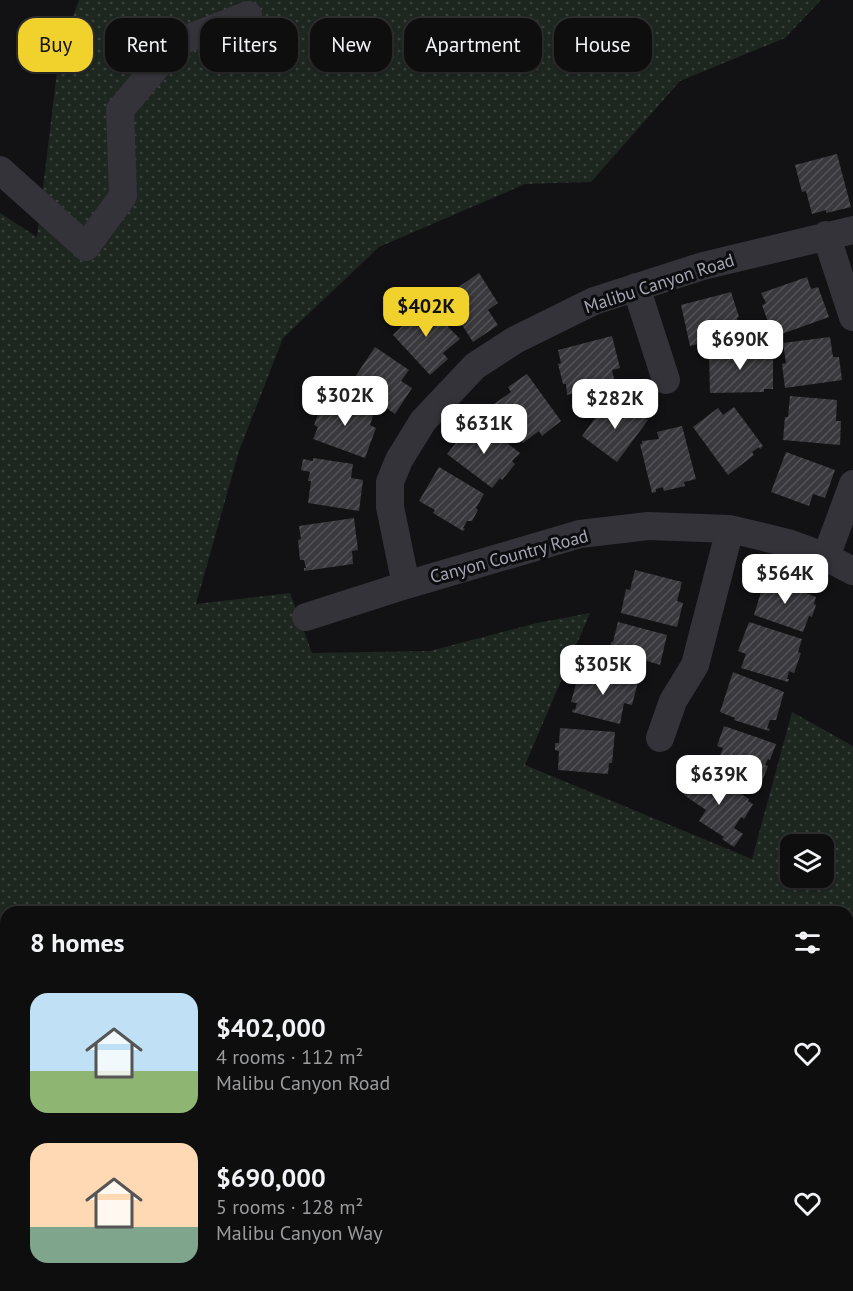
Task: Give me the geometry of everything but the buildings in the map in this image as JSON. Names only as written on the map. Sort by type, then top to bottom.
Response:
[{"type":"street","points":[[0,170],[86,247],[123,196],[120,110],[176,43],[248,15]]},
{"type":"street","points":[[839,233],[853,317]]},
{"type":"street","name":"Malibu Canyon Road","points":[[406,585],[390,507],[390,482],[399,460],[423,421],[475,366],[515,340],[594,301],[703,266],[839,233]]},
{"type":"street","points":[[636,287],[666,380]]},
{"type":"street","points":[[826,557],[853,484]]},
{"type":"street","name":"Canyon Country Road","points":[[306,617],[580,534],[648,526],[730,529],[788,543],[826,557],[853,572]]},
{"type":"street","points":[[660,738],[673,701],[695,665],[730,529]]},
{"type":"shaded area","points":[[79,0],[821,0],[785,38],[680,81],[591,182],[525,184],[379,247],[283,338],[239,451],[196,604],[290,593],[312,653],[430,651],[537,623],[590,613],[525,765],[752,859],[792,712],[853,746],[853,906],[0,906],[0,213],[37,237],[57,72],[93,72],[93,18],[72,18]]}]
